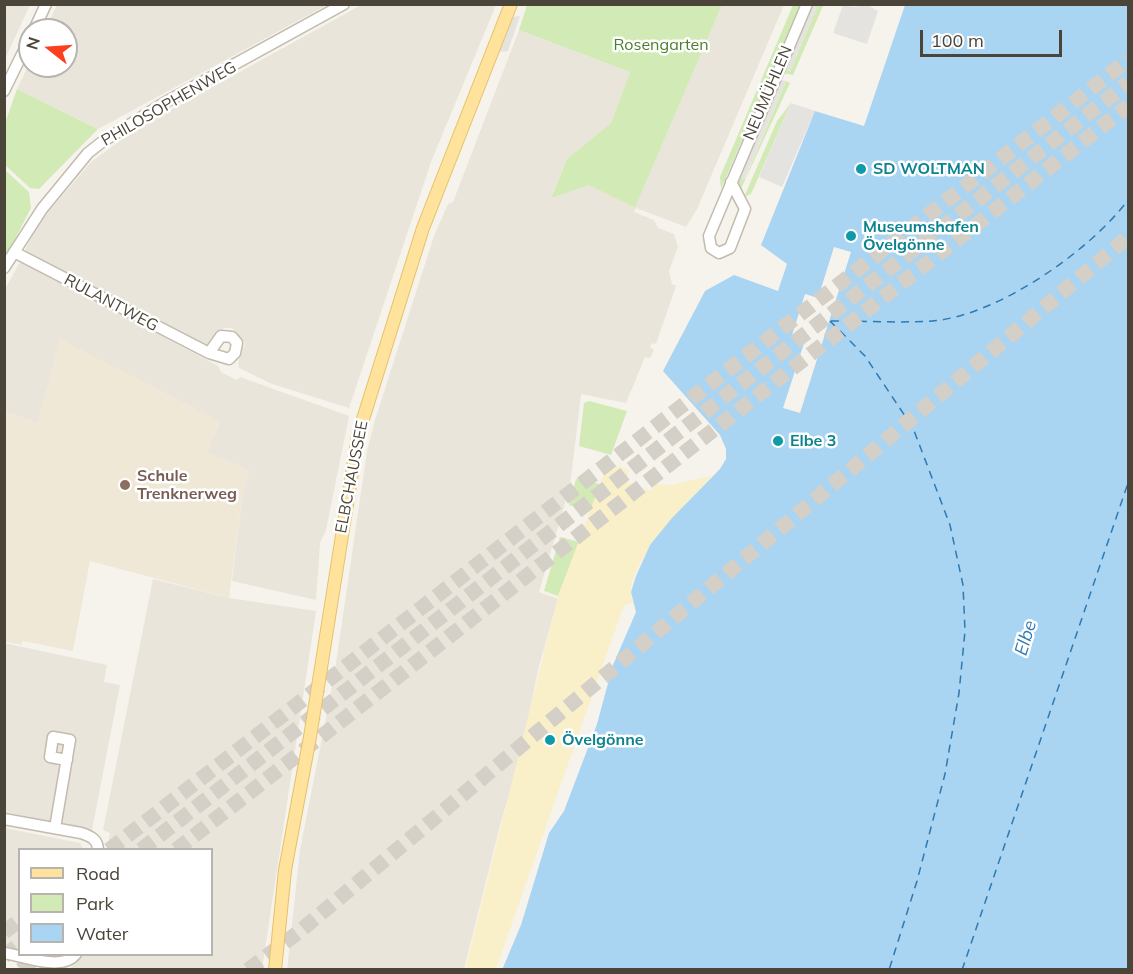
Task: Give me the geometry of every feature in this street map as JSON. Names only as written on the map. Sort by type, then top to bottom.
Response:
[{"type":"main road","name":"ELBCHAUSSEE","points":[[275,969],[286,862],[310,737],[358,435],[423,228],[511,4]]},
{"type":"street","points":[[40,18],[46,4]]},
{"type":"street","name":"PHILOSOPHENWEG","points":[[4,268],[42,208],[88,153],[102,142],[164,103],[344,4]]},
{"type":"street","name":"NEUMÜHLEN","points":[[731,182],[745,214],[730,248],[719,253],[711,248],[708,239],[731,182],[807,4]]},
{"type":"street","points":[[4,92],[18,63]]},
{"type":"street","name":"RULANTWEG","points":[[14,252],[209,353]]},
{"type":"street","points":[[55,828],[67,760]]},
{"type":"street","points":[[4,819],[92,837],[97,842],[98,848]]},
{"type":"street","points":[[20,956],[59,963],[70,961],[74,956]]},
{"type":"shaded area","points":[[57,4],[327,5],[98,129],[17,89],[22,78],[78,78],[78,18],[51,18]]},
{"type":"shaded area","points":[[4,5],[30,5],[24,18],[18,18],[18,31],[5,59]]},
{"type":"shaded area","points":[[361,5],[496,5],[431,162],[349,408],[272,384],[239,368],[238,362],[245,343],[232,328],[224,328],[217,332],[208,346],[199,344],[26,253],[26,248],[39,223],[91,162],[127,136],[171,110]]},
{"type":"shaded area","points":[[722,5],[784,5],[697,209],[686,227],[636,208],[634,212],[654,220],[658,228],[674,234],[678,247],[669,271],[672,284],[676,286],[656,344],[652,343],[650,347],[654,350],[650,358],[645,357],[626,403],[581,394],[570,486],[539,592],[558,599],[539,666],[517,769],[500,825],[464,969],[287,970],[300,850],[334,677],[367,451],[434,236],[448,204],[453,202],[519,30],[630,72],[611,123],[567,159],[551,197],[589,184],[635,208]]},
{"type":"shaded area","points":[[811,5],[818,5],[790,71],[784,69]]},
{"type":"shaded area","points":[[843,5],[854,7],[867,5],[878,11],[867,44],[833,33]]},
{"type":"shaded area","points":[[520,16],[508,51],[499,52],[513,17]]},
{"type":"shaded area","points":[[779,79],[786,81],[744,180],[738,177]]},
{"type":"shaded area","points":[[791,103],[815,111],[782,187],[759,177]]},
{"type":"shaded area","points":[[23,262],[218,366],[221,372],[237,380],[240,377],[349,416],[326,530],[320,543],[316,600],[232,581],[242,499],[249,470],[206,453],[220,422],[60,340],[38,423],[5,412],[5,289],[19,264]]},
{"type":"shaded area","name":"Schule Trenknerweg","points":[[60,339],[220,421],[207,453],[249,470],[242,499],[229,598],[90,561],[73,651],[23,641],[21,645],[4,641],[5,412],[38,423]]},
{"type":"shaded area","points":[[153,579],[229,598],[316,611],[262,969],[69,970],[82,956],[213,956],[213,848],[107,848],[110,833],[103,830]]},
{"type":"shaded area","points":[[4,643],[107,665],[104,682],[120,685],[92,830],[5,812]]},
{"type":"shaded area","points":[[5,828],[80,843],[82,848],[18,848],[18,949],[5,946]]},
{"type":"green space","name":"Rosengarten","points":[[527,5],[722,5],[635,208],[589,185],[551,198],[567,159],[611,123],[630,72],[519,30]]},
{"type":"green space","points":[[793,5],[800,5],[721,189],[720,177]]},
{"type":"green space","points":[[818,5],[823,6],[793,75],[782,73],[784,69],[790,71]]},
{"type":"green space","points":[[786,81],[790,83],[740,191],[738,177],[745,179]]},
{"type":"green space","points":[[17,89],[98,129],[39,189],[30,188],[5,165],[5,123]]},
{"type":"green space","points":[[791,103],[751,194],[744,197],[777,121]]},
{"type":"green space","points":[[5,170],[29,192],[31,208],[5,258]]},
{"type":"green space","points":[[589,401],[627,411],[611,455],[579,446],[584,403]]},
{"type":"green space","points":[[576,479],[600,484],[591,512],[569,505]]},
{"type":"green space","points":[[560,537],[579,542],[558,596],[544,591]]},
{"type":"sand","name":"Övelgönne","points":[[608,462],[629,470],[626,482],[652,491],[656,480],[659,481],[658,484],[672,485],[713,475],[659,535],[636,572],[631,589],[633,603],[624,605],[496,969],[465,970],[558,597]]},
{"type":"water","name":"Elbe","points":[[905,5],[1128,5],[1128,969],[502,970],[521,925],[549,833],[564,811],[597,724],[613,665],[636,612],[631,592],[636,576],[650,545],[672,518],[720,469],[726,459],[726,449],[720,435],[663,371],[705,291],[734,275],[778,291],[787,264],[761,245],[815,111],[864,126]]},
{"type":"pier","points":[[834,247],[851,252],[800,413],[783,408],[805,340],[792,335],[805,294],[818,298]]},
{"type":"ferry route","points":[[831,321],[932,321],[958,316],[985,307],[1013,294],[1066,259],[1090,240],[1128,200]]},
{"type":"ferry route","points":[[830,321],[865,356],[913,428],[950,525],[963,585],[965,631],[959,693],[945,774],[917,881],[889,970]]},
{"type":"ferry route","points":[[962,970],[1128,483]]},
{"type":"tunnel","points":[[112,848],[1128,60]]},
{"type":"tunnel","points":[[144,848],[1128,83]]},
{"type":"tunnel","points":[[179,848],[1128,106]]},
{"type":"tunnel","points":[[248,970],[300,931],[1128,237]]},
{"type":"tunnel","points":[[4,932],[18,922]]},
{"type":"tunnel","points":[[4,956],[18,946]]},
{"type":"tunnel","points":[[21,970],[38,956]]},
{"type":"place","name":"SD WOLTMAN","points":[[861,169]]},
{"type":"place","name":"Museumshafen Övelgönne","points":[[851,236]]},
{"type":"place","name":"Elbe 3","points":[[778,441]]},
{"type":"place","name":"Schule Trenknerweg","points":[[125,485]]},
{"type":"place","name":"Övelgönne","points":[[550,740]]}]
